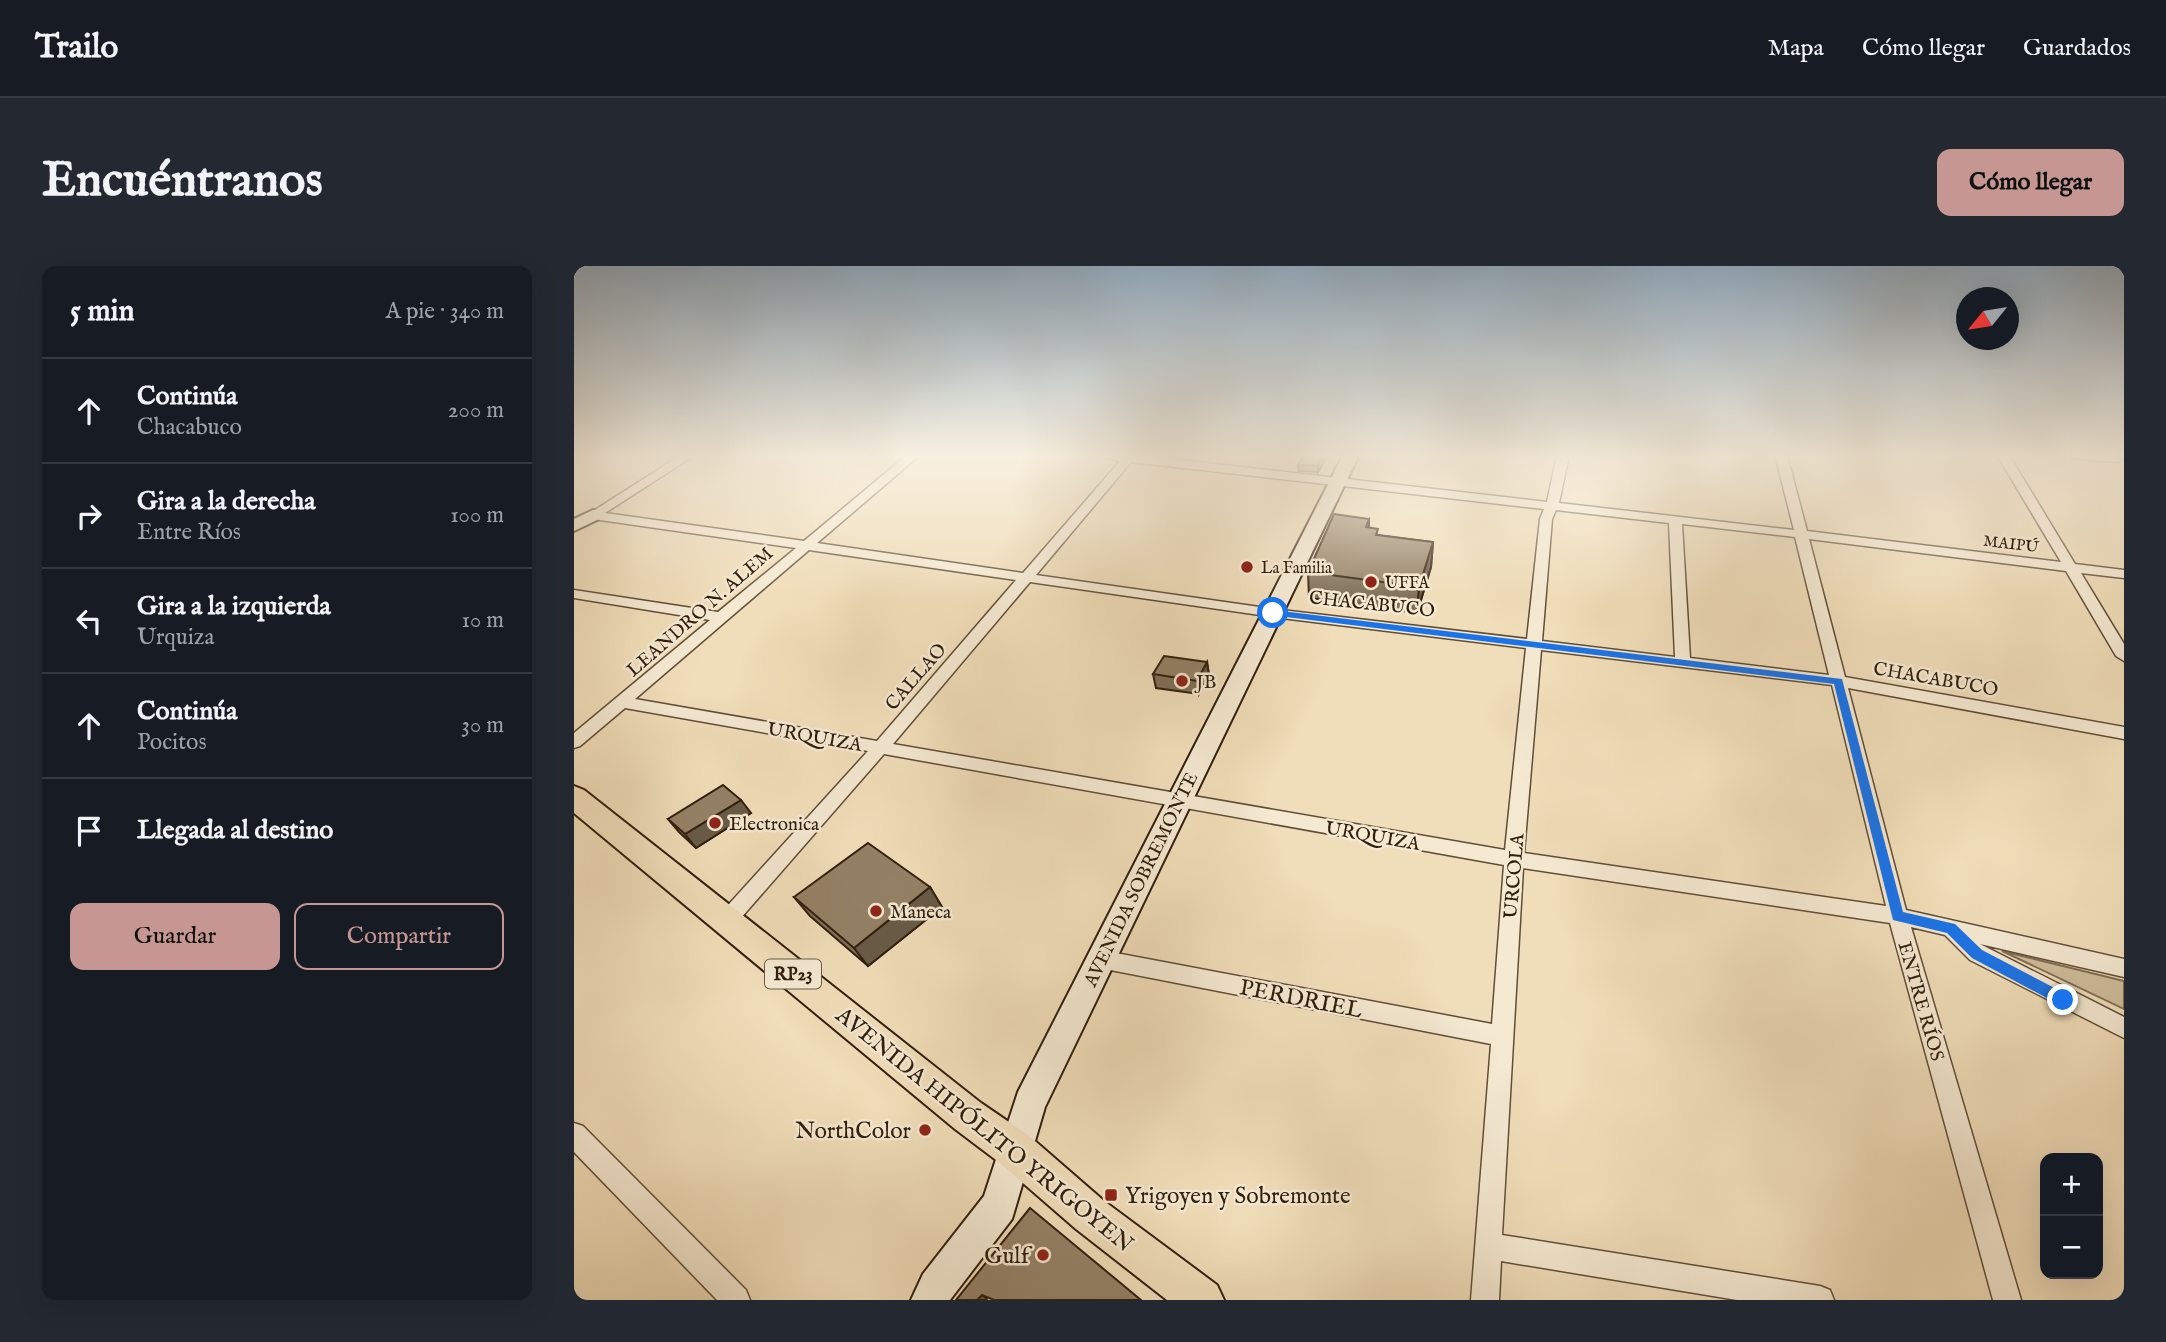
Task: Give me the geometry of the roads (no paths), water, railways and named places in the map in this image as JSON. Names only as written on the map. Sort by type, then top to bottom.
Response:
[{"type":"main road","name":"AVENIDA SOBREMONTE","points":[[930,1300],[936,1287],[999,1206],[1030,1103],[1327,503]]},
{"type":"main road","name":"CHACABUCO","points":[[574,512],[593,515]]},
{"type":"main road","points":[[574,526],[593,515]]},
{"type":"main road","name":"AVENIDA HIPÓLITO YRIGOYEN","points":[[574,797],[968,1116],[1014,1149],[1090,1215],[1202,1300]]},
{"type":"street","points":[[593,515],[612,503]]},
{"type":"street","name":"LEANDRO N. ALEM","points":[[574,742],[856,503]]},
{"type":"street","name":"CALLAO","points":[[727,920],[881,747],[1090,503]]},
{"type":"street","name":"MAIPÚ","points":[[1528,503],[2124,574]]},
{"type":"street","name":"ENTRE RÍOS","points":[[1792,503],[1898,916],[2007,1300]]},
{"type":"street","points":[[2032,503],[2124,656]]},
{"type":"street","name":"URCOLA","points":[[1485,1300],[1514,859],[1546,519],[1553,506]]},
{"type":"street","name":"CHACABUCO","points":[[593,515],[1273,613],[1838,681],[2124,733]]},
{"type":"street","points":[[1675,521],[1682,662]]},
{"type":"street","points":[[574,594],[720,617]]},
{"type":"street","name":"URQUIZA","points":[[622,702],[1514,859],[1898,916],[2124,968]]},
{"type":"street","points":[[1951,928],[1977,954],[2124,1028]]},
{"type":"street","name":"PERDRIEL","points":[[1100,959],[1501,1036]]},
{"type":"street","points":[[574,1135],[736,1300]]},
{"type":"street","points":[[1488,1246],[1820,1300]]},
{"type":"place","name":"La Familia","points":[[1247,567]]},
{"type":"place","name":"UFFA","points":[[1371,582]]},
{"type":"place","name":"JB","points":[[1182,681]]},
{"type":"place","name":"Electronica","points":[[715,823]]},
{"type":"place","name":"Maneca","points":[[876,911]]},
{"type":"place","name":"NorthColor","points":[[925,1130]]},
{"type":"place","name":"Yrigoyen y Sobremonte","points":[[1111,1195]]},
{"type":"place","name":"Gulf","points":[[1043,1255]]}]
